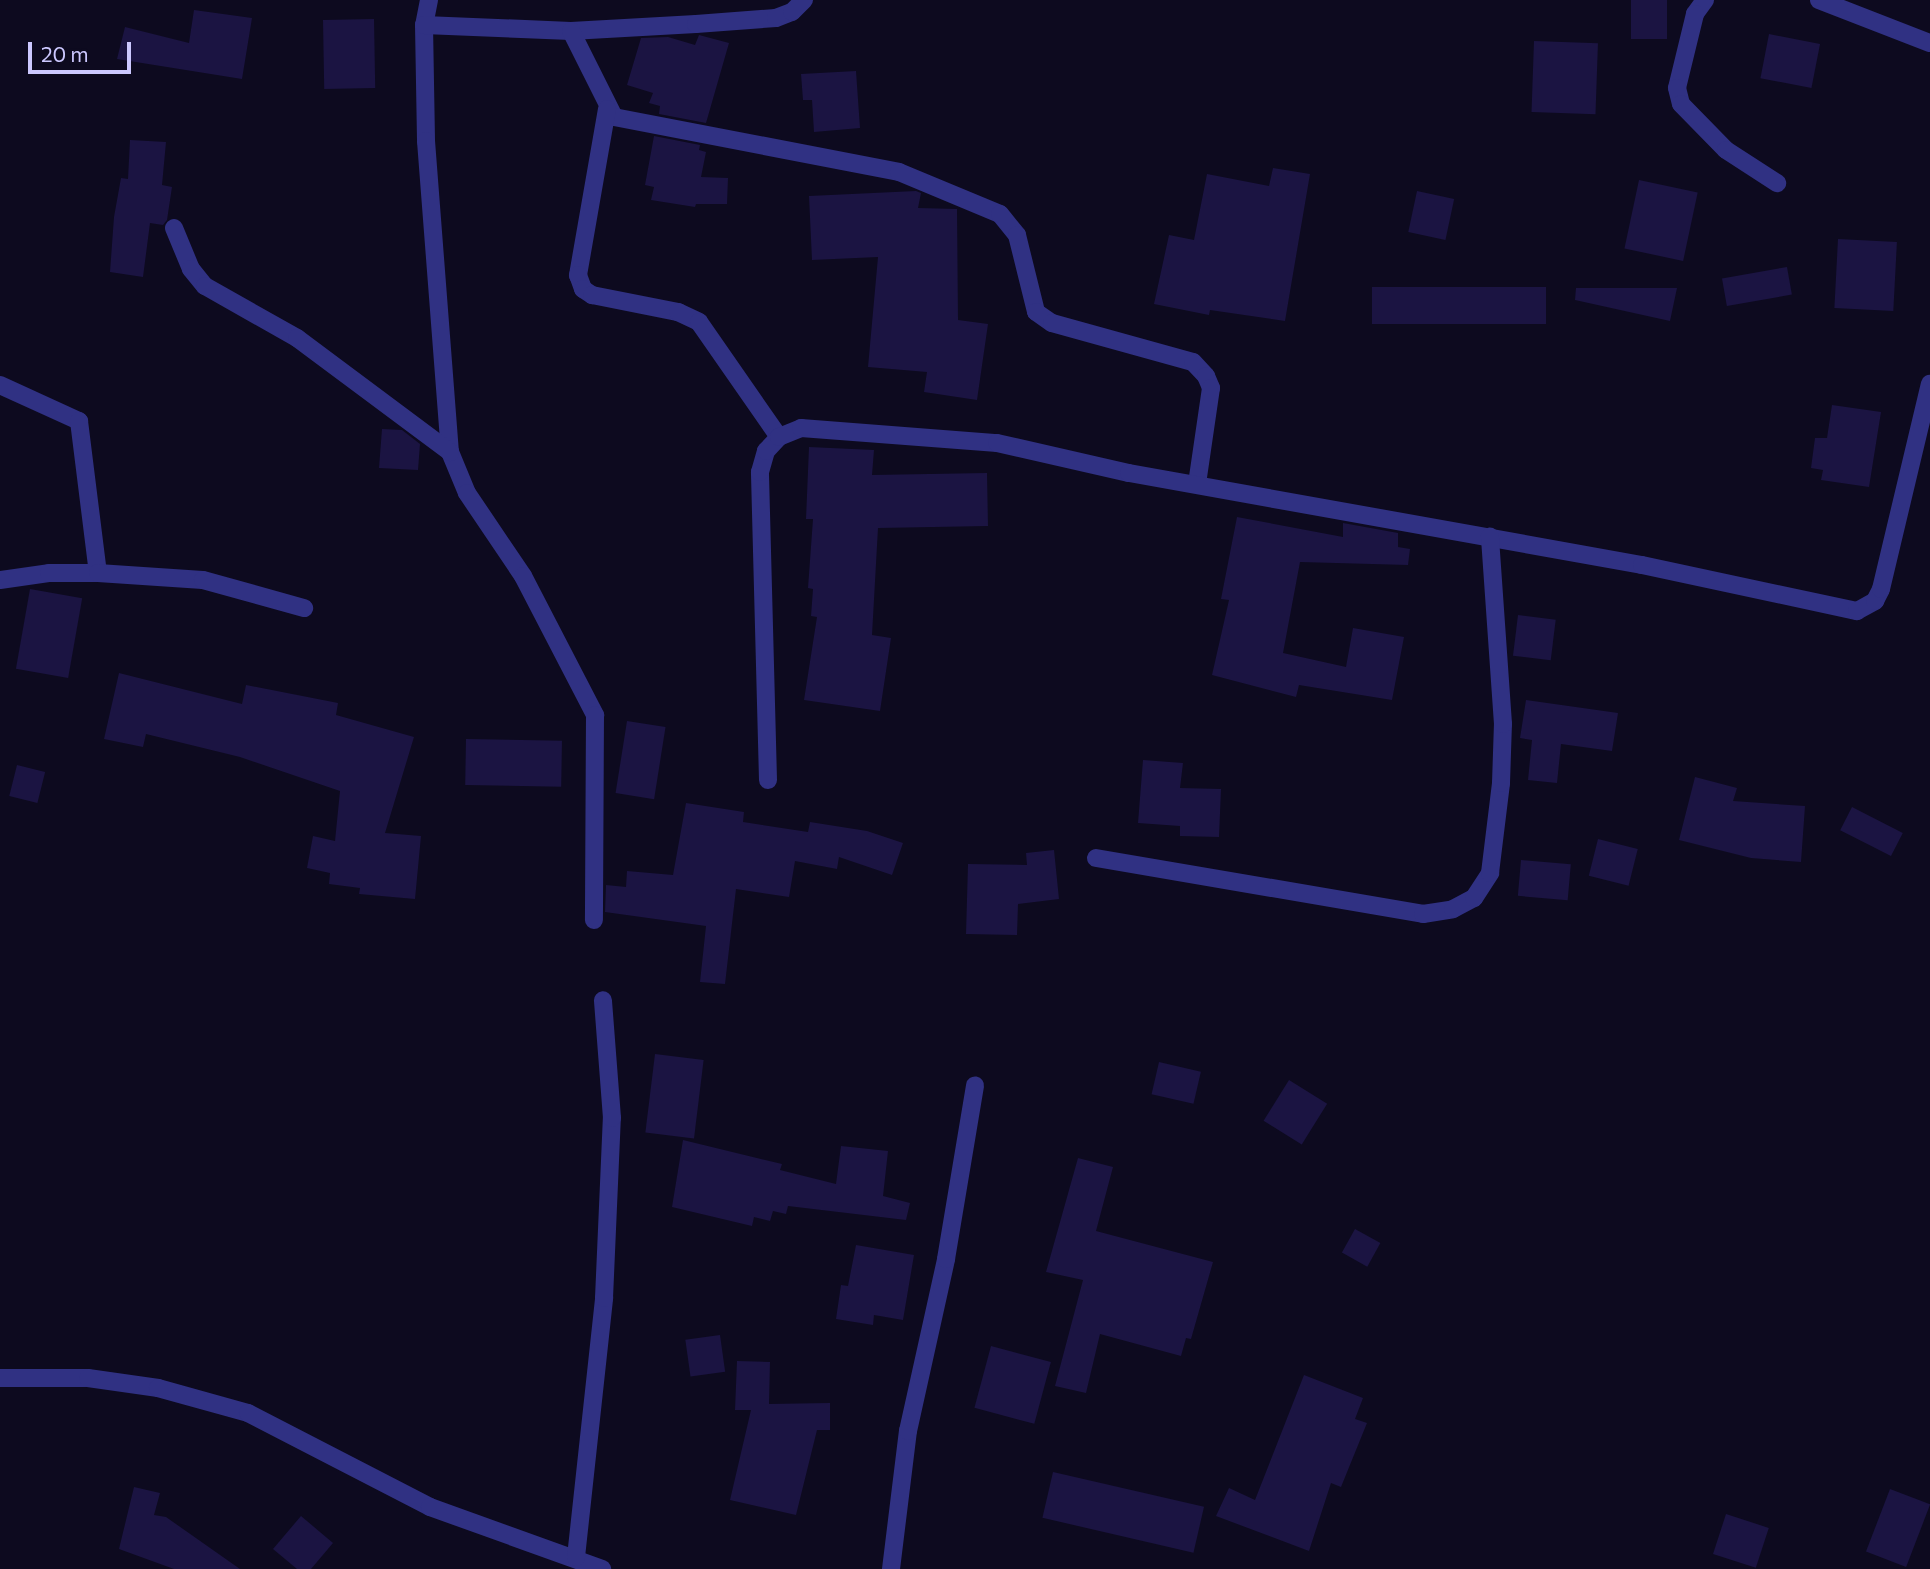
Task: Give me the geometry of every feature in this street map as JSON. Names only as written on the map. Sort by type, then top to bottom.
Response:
[{"type":"street","points":[[429,0],[424,25],[426,141],[450,452],[467,493],[523,576],[595,715],[594,919]]},
{"type":"street","points":[[424,25],[571,31],[776,18],[792,12],[804,0]]},
{"type":"street","points":[[1705,0],[1696,14],[1677,88],[1681,104],[1726,150],[1777,183]]},
{"type":"street","points":[[1819,0],[1930,43]]},
{"type":"street","points":[[571,31],[607,109],[614,117],[635,124],[900,172],[1000,214],[1017,234],[1030,303],[1036,312],[1052,323],[1193,362],[1206,376],[1211,388],[1197,484]]},
{"type":"street","points":[[607,109],[578,275],[583,289],[592,296],[678,312],[699,322],[779,437]]},
{"type":"street","points":[[174,228],[191,269],[205,286],[306,345],[450,452]]},
{"type":"street","points":[[768,780],[760,471],[766,451],[779,437],[801,428],[997,443],[1197,484],[1490,536],[1857,611],[1875,601],[1881,589],[1930,384]]},
{"type":"street","points":[[0,385],[79,421],[98,573]]},
{"type":"street","points":[[1096,858],[1423,914],[1453,909],[1474,898],[1490,873],[1501,783],[1503,724],[1490,536]]},
{"type":"street","points":[[0,580],[49,573],[98,573],[203,580],[304,608]]},
{"type":"street","points":[[576,1557],[605,1284],[612,1118],[603,1000]]},
{"type":"street","points":[[891,1569],[908,1431],[946,1259],[975,1085]]},
{"type":"street","points":[[0,1377],[88,1378],[147,1386],[248,1413],[430,1507],[576,1557],[602,1569]]},
{"type":"building","points":[[1631,0],[1667,0],[1667,39],[1631,39]]},
{"type":"building","points":[[194,10],[252,18],[242,79],[117,59],[125,27],[189,43]]},
{"type":"building","points":[[374,19],[375,88],[324,89],[323,20]]},
{"type":"building","points":[[1769,34],[1820,44],[1811,88],[1760,78]]},
{"type":"building","points":[[699,35],[729,43],[706,123],[659,114],[660,106],[649,103],[653,93],[627,85],[641,38],[668,37],[695,45]]},
{"type":"building","points":[[1534,41],[1598,43],[1595,114],[1532,112]]},
{"type":"building","points":[[856,71],[860,128],[814,132],[812,100],[803,100],[801,74]]},
{"type":"building","points":[[654,136],[700,145],[699,150],[706,152],[701,177],[728,178],[727,204],[696,204],[695,207],[651,200],[654,187],[645,185]]},
{"type":"building","points":[[130,140],[166,142],[162,185],[172,187],[167,220],[163,225],[150,223],[143,277],[110,272],[114,217],[121,178],[128,179]]},
{"type":"building","points":[[1273,168],[1310,174],[1285,321],[1210,310],[1209,315],[1154,304],[1169,235],[1194,240],[1207,174],[1269,186]]},
{"type":"building","points":[[1639,180],[1698,192],[1683,261],[1624,248]]},
{"type":"building","points":[[916,191],[921,193],[918,208],[957,209],[958,320],[988,324],[977,400],[924,392],[927,372],[868,367],[878,257],[812,260],[809,196]]},
{"type":"building","points":[[1417,191],[1454,199],[1445,240],[1408,232]]},
{"type":"building","points":[[1838,239],[1897,242],[1893,311],[1834,308]]},
{"type":"building","points":[[1787,267],[1792,295],[1727,306],[1722,278]]},
{"type":"building","points":[[1372,287],[1546,287],[1546,324],[1372,324]]},
{"type":"building","points":[[1576,288],[1677,288],[1670,321],[1575,300]]},
{"type":"building","points":[[1832,405],[1881,412],[1869,487],[1821,480],[1823,470],[1811,468],[1815,438],[1827,438]]},
{"type":"building","points":[[382,429],[402,430],[420,444],[418,470],[379,468]]},
{"type":"building","points":[[809,447],[874,450],[872,475],[987,473],[988,526],[878,528],[872,635],[891,638],[880,711],[804,700],[817,617],[811,616],[813,589],[808,588],[813,519],[806,519]]},
{"type":"building","points":[[1237,517],[1343,537],[1343,523],[1398,533],[1398,547],[1410,549],[1408,565],[1300,562],[1283,653],[1346,667],[1353,628],[1404,637],[1392,700],[1299,685],[1296,697],[1212,675],[1229,600],[1221,599]]},
{"type":"building","points":[[30,589],[82,598],[68,678],[16,669]]},
{"type":"building","points":[[1518,615],[1556,620],[1551,660],[1513,656]]},
{"type":"building","points":[[119,673],[242,704],[246,685],[338,703],[336,715],[414,737],[385,833],[421,836],[415,899],[359,894],[360,888],[329,884],[330,873],[307,868],[313,836],[335,841],[340,791],[240,757],[146,734],[143,747],[104,739]]},
{"type":"building","points":[[1526,700],[1618,713],[1612,751],[1561,744],[1557,783],[1528,780],[1532,740],[1520,738]]},
{"type":"building","points":[[627,721],[666,727],[654,799],[616,793]]},
{"type":"building","points":[[466,739],[562,741],[561,787],[465,785]]},
{"type":"building","points":[[1143,760],[1183,763],[1180,788],[1221,789],[1219,837],[1180,836],[1180,826],[1138,823]]},
{"type":"building","points":[[17,765],[45,772],[37,803],[9,796]]},
{"type":"building","points":[[1695,777],[1737,788],[1733,801],[1805,806],[1801,862],[1751,858],[1679,840]]},
{"type":"building","points":[[686,803],[744,812],[743,822],[808,832],[810,822],[867,831],[903,843],[892,875],[839,857],[837,869],[795,861],[789,897],[736,889],[725,984],[700,982],[706,926],[605,912],[606,885],[626,887],[627,871],[673,875]]},
{"type":"building","points":[[1852,807],[1903,833],[1891,856],[1840,830]]},
{"type":"building","points":[[1598,839],[1638,849],[1629,886],[1589,876]]},
{"type":"building","points":[[1054,850],[1059,899],[1018,904],[1017,935],[966,934],[968,864],[1027,865],[1026,853]]},
{"type":"building","points":[[1521,860],[1571,864],[1568,900],[1518,896]]},
{"type":"building","points":[[655,1054],[704,1060],[694,1138],[645,1132]]},
{"type":"building","points":[[1159,1062],[1201,1072],[1193,1104],[1152,1094]]},
{"type":"building","points":[[1289,1080],[1327,1104],[1302,1145],[1264,1121]]},
{"type":"building","points":[[683,1140],[782,1164],[780,1170],[836,1184],[841,1146],[888,1151],[883,1196],[910,1203],[906,1220],[788,1206],[786,1214],[773,1211],[770,1221],[754,1217],[752,1226],[672,1207]]},
{"type":"building","points":[[1078,1158],[1113,1167],[1096,1231],[1213,1262],[1191,1339],[1186,1338],[1181,1356],[1100,1334],[1086,1393],[1055,1386],[1083,1280],[1046,1272]]},
{"type":"building","points":[[1355,1229],[1380,1243],[1367,1267],[1342,1253]]},
{"type":"building","points":[[856,1245],[914,1255],[903,1320],[874,1315],[873,1325],[836,1319],[841,1285],[848,1286]]},
{"type":"building","points":[[720,1335],[725,1372],[690,1377],[685,1340]]},
{"type":"building","points":[[991,1346],[1051,1362],[1034,1424],[974,1408]]},
{"type":"building","points":[[737,1361],[770,1362],[769,1404],[830,1403],[830,1430],[817,1430],[796,1515],[730,1500],[751,1410],[735,1410]]},
{"type":"building","points":[[1304,1375],[1363,1398],[1355,1419],[1367,1423],[1341,1487],[1331,1483],[1309,1551],[1216,1516],[1229,1488],[1255,1500]]},
{"type":"building","points":[[1053,1472],[1204,1507],[1193,1553],[1042,1518]]},
{"type":"building","points":[[134,1487],[160,1493],[154,1515],[166,1517],[240,1569],[174,1569],[119,1549]]},
{"type":"building","points":[[1890,1489],[1930,1504],[1906,1567],[1866,1552]]},
{"type":"building","points":[[1726,1514],[1769,1528],[1756,1568],[1713,1554]]},
{"type":"building","points":[[301,1516],[333,1543],[311,1569],[297,1569],[273,1549]]}]
